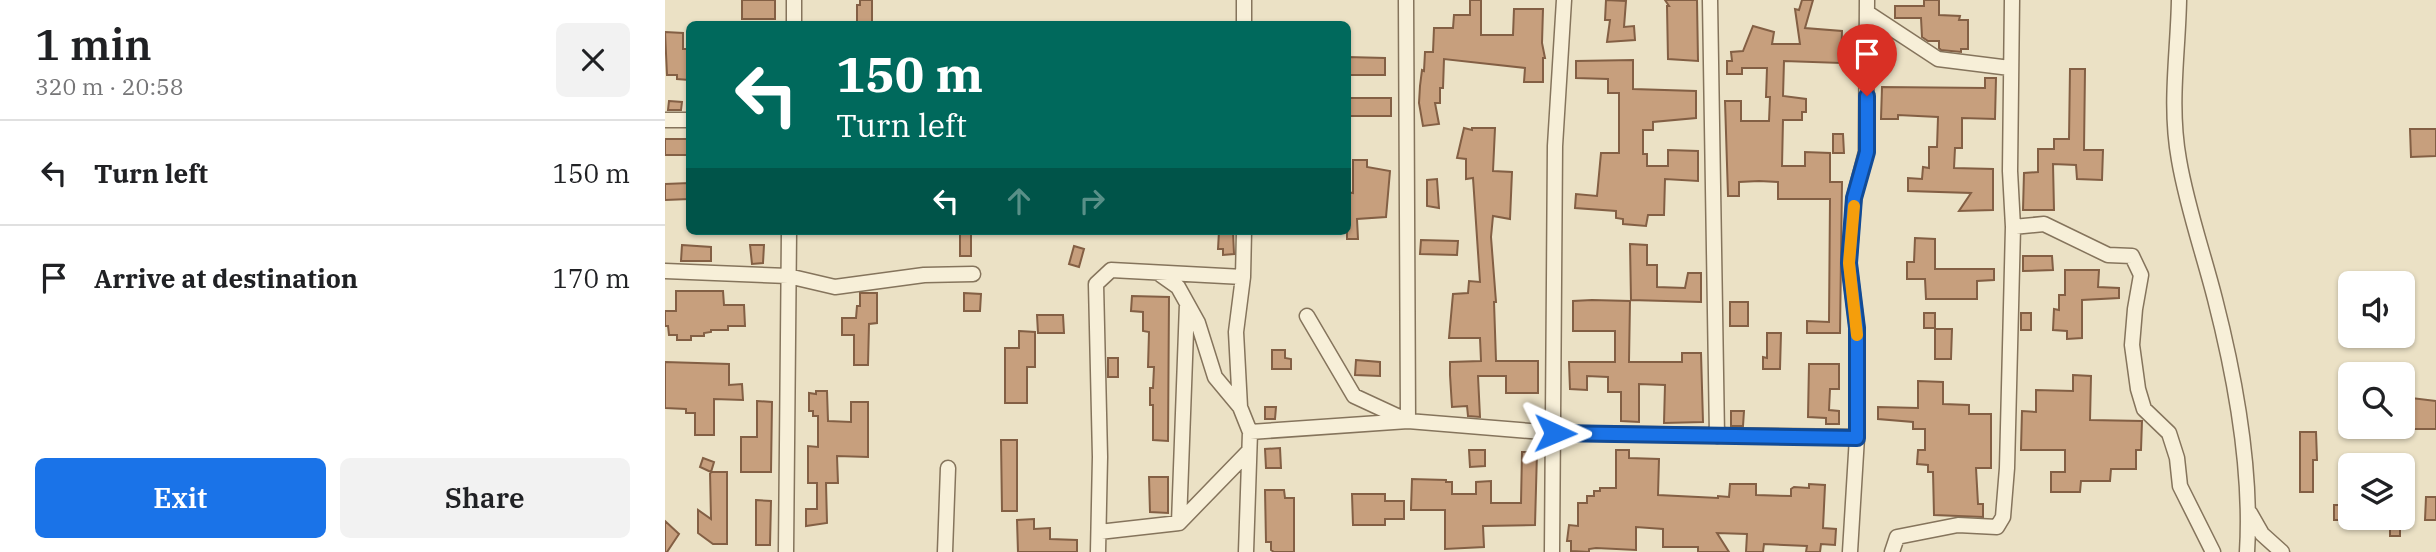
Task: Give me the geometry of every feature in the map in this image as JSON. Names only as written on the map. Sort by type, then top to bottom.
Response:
[{"type":"street","points":[[794,0],[794,21]]},
{"type":"street","points":[[1244,0],[1244,21]]},
{"type":"street","points":[[1406,0],[1408,421]]},
{"type":"street","points":[[1552,552],[1555,433],[1555,146],[1564,0]]},
{"type":"street","points":[[1710,0],[1717,436]]},
{"type":"street","points":[[1892,552],[1897,537],[1958,525],[1997,527],[2003,517],[2007,468],[2013,227],[2010,68],[2012,0]]},
{"type":"street","points":[[2179,0],[2174,63],[2178,157],[2195,231],[2215,299],[2233,387],[2249,512],[2247,552]]},
{"type":"street","points":[[1868,6],[1938,59],[2010,68]]},
{"type":"street","points":[[1850,552],[1857,438],[1857,328],[1849,263],[1854,198],[1867,152],[1868,6]]},
{"type":"street","points":[[665,120],[686,120]]},
{"type":"street","points":[[2013,227],[2044,224],[2079,239],[2108,256],[2132,256],[2141,275],[2132,345],[2138,389],[2144,409],[2169,433],[2177,458],[2180,486],[2213,552]]},
{"type":"street","points":[[786,552],[789,235]]},
{"type":"street","points":[[1240,407],[1236,331],[1243,277],[1244,235]]},
{"type":"street","points":[[1098,552],[1096,284],[1111,270],[1161,275],[1243,277]]},
{"type":"street","points":[[665,271],[788,276],[835,287],[924,275],[972,274]]},
{"type":"street","points":[[1161,275],[1178,287],[1198,323],[1215,377],[1240,407],[1250,432],[1246,552]]},
{"type":"street","points":[[1179,523],[1187,304]]},
{"type":"street","points":[[1307,316],[1354,396],[1408,421]]},
{"type":"street","points":[[1250,432],[1408,421],[1555,433],[1857,438]]},
{"type":"street","points":[[1099,532],[1179,523],[1248,452]]},
{"type":"street","points":[[945,552],[948,468]]},
{"type":"street","points":[[2249,512],[2262,534],[2282,552]]},
{"type":"building","points":[[742,0],[775,0],[775,19],[742,19]]},
{"type":"building","points":[[860,0],[872,0],[872,21],[857,21],[857,5],[860,5]]},
{"type":"building","points":[[1470,0],[1481,0],[1481,35],[1513,35],[1514,9],[1543,9],[1543,82],[1524,82],[1525,68],[1444,59],[1440,103],[1435,103],[1439,124],[1423,126],[1419,103],[1425,52],[1433,52],[1434,28],[1453,28],[1454,15],[1470,15]]},
{"type":"building","points":[[1606,0],[1626,1],[1624,27],[1634,26],[1635,40],[1607,42],[1610,20],[1605,20]]},
{"type":"building","points":[[1665,0],[1697,0],[1698,61],[1668,59],[1669,6]]},
{"type":"building","points":[[1802,0],[1813,0],[1805,28],[1842,31],[1841,63],[1784,61],[1783,96],[1806,99],[1806,112],[1802,112],[1802,120],[1783,120],[1782,166],[1805,166],[1805,152],[1830,153],[1830,182],[1842,182],[1840,333],[1807,333],[1807,321],[1829,322],[1830,199],[1778,199],[1778,182],[1759,181],[1739,182],[1739,196],[1728,196],[1725,101],[1741,101],[1741,121],[1769,121],[1770,97],[1766,97],[1767,68],[1742,68],[1742,74],[1727,74],[1727,61],[1732,61],[1731,52],[1743,51],[1753,26],[1774,32],[1772,44],[1800,44],[1795,9],[1799,10]]},
{"type":"building","points":[[1924,0],[1939,0],[1939,15],[1960,16],[1959,20],[1968,20],[1968,49],[1961,49],[1961,52],[1941,50],[1939,41],[1928,41],[1922,37],[1921,18],[1895,18],[1895,6],[1924,6]]},
{"type":"building","points":[[665,32],[683,33],[686,80],[677,79],[677,75],[667,75]]},
{"type":"building","points":[[1351,57],[1385,58],[1385,75],[1351,75]]},
{"type":"building","points":[[1633,60],[1633,89],[1696,91],[1696,118],[1653,122],[1653,130],[1643,130],[1643,154],[1647,154],[1647,166],[1668,166],[1668,150],[1698,151],[1698,181],[1665,179],[1664,215],[1648,215],[1646,226],[1623,224],[1623,219],[1616,218],[1616,211],[1575,208],[1576,194],[1597,196],[1601,153],[1619,153],[1619,93],[1608,93],[1608,79],[1576,78],[1576,61]]},
{"type":"building","points":[[2070,69],[2085,69],[2084,150],[2103,150],[2102,180],[2077,179],[2076,165],[2053,164],[2054,210],[2023,210],[2024,173],[2038,172],[2038,149],[2054,149],[2054,139],[2069,139]]},
{"type":"building","points":[[1985,78],[1996,78],[1995,119],[1962,118],[1962,148],[1955,148],[1954,168],[1993,169],[1993,210],[1959,211],[1971,193],[1908,191],[1908,178],[1922,179],[1923,167],[1929,168],[1929,147],[1937,147],[1938,117],[1898,115],[1898,119],[1881,119],[1882,87],[1985,88]]},
{"type":"building","points":[[1351,98],[1391,98],[1391,116],[1351,116]]},
{"type":"building","points":[[669,101],[682,102],[681,110],[668,110]]},
{"type":"building","points":[[1464,128],[1495,128],[1493,171],[1512,172],[1510,219],[1493,216],[1491,237],[1496,302],[1496,361],[1538,361],[1538,393],[1506,393],[1506,376],[1478,376],[1480,417],[1468,416],[1467,406],[1452,407],[1450,375],[1450,362],[1481,361],[1480,338],[1449,338],[1453,294],[1468,293],[1469,281],[1480,282],[1473,178],[1466,179],[1466,159],[1457,158]]},
{"type":"building","points":[[2410,129],[2436,129],[2436,156],[2411,157]]},
{"type":"building","points":[[1833,134],[1843,134],[1844,153],[1833,153]]},
{"type":"building","points":[[665,139],[686,139],[686,155],[665,155]]},
{"type":"building","points":[[1353,160],[1367,160],[1367,167],[1390,171],[1386,217],[1357,219],[1358,239],[1347,239],[1347,235],[1351,235]]},
{"type":"building","points":[[1437,179],[1439,208],[1427,206],[1427,180]]},
{"type":"building","points":[[686,183],[686,199],[665,200],[665,184]]},
{"type":"building","points":[[960,235],[971,235],[971,256],[960,256]]},
{"type":"building","points":[[1219,235],[1233,235],[1234,254],[1223,255],[1223,249],[1218,249]]},
{"type":"building","points":[[1915,238],[1935,239],[1935,269],[1994,269],[1994,280],[1977,281],[1977,299],[1926,299],[1925,279],[1907,279],[1907,262],[1914,262]]},
{"type":"building","points":[[1421,240],[1458,241],[1457,255],[1420,254]]},
{"type":"building","points":[[1630,244],[1647,245],[1647,265],[1657,265],[1657,287],[1685,288],[1688,273],[1701,273],[1701,302],[1631,300]]},
{"type":"building","points":[[682,245],[711,247],[711,261],[681,261]]},
{"type":"building","points":[[750,245],[764,245],[763,263],[752,264]]},
{"type":"building","points":[[1074,246],[1084,249],[1079,267],[1069,264]]},
{"type":"building","points":[[2023,256],[2052,256],[2053,270],[2023,271]]},
{"type":"building","points":[[2065,270],[2099,270],[2098,287],[2119,288],[2119,298],[2082,300],[2082,338],[2067,339],[2067,331],[2053,330],[2054,309],[2059,310],[2059,295],[2065,295]]},
{"type":"building","points":[[676,291],[723,291],[724,305],[744,305],[745,326],[728,326],[728,330],[711,330],[704,333],[704,336],[691,336],[691,340],[677,340],[677,335],[669,335],[668,326],[665,326],[665,311],[676,311]]},
{"type":"building","points":[[860,293],[877,293],[877,323],[869,324],[868,365],[854,365],[854,335],[842,335],[842,318],[856,318]]},
{"type":"building","points":[[964,293],[981,294],[980,311],[964,311]]},
{"type":"building","points":[[1132,296],[1169,297],[1168,441],[1153,440],[1150,388],[1153,388],[1154,367],[1148,367],[1149,332],[1143,331],[1143,312],[1131,311]]},
{"type":"building","points":[[1573,301],[1630,301],[1629,362],[1682,362],[1682,353],[1701,353],[1703,422],[1664,423],[1665,385],[1639,384],[1639,422],[1621,421],[1621,392],[1608,392],[1608,377],[1587,376],[1587,390],[1570,389],[1569,362],[1615,362],[1615,331],[1573,331]]},
{"type":"building","points":[[1730,302],[1748,302],[1748,326],[1730,326]]},
{"type":"building","points":[[1924,313],[1935,313],[1935,328],[1924,328]]},
{"type":"building","points":[[2021,313],[2031,313],[2031,330],[2021,330]]},
{"type":"building","points":[[1037,315],[1063,315],[1064,333],[1038,333]]},
{"type":"building","points":[[1935,329],[1952,329],[1951,359],[1935,359]]},
{"type":"building","points":[[1019,331],[1035,332],[1035,367],[1027,367],[1027,403],[1005,403],[1005,348],[1019,348]]},
{"type":"building","points":[[1767,333],[1781,333],[1780,369],[1763,369],[1763,357],[1767,358]]},
{"type":"building","points":[[1272,350],[1285,350],[1285,358],[1291,359],[1291,369],[1272,369]]},
{"type":"building","points":[[1108,358],[1118,358],[1118,377],[1108,377]]},
{"type":"building","points":[[1356,360],[1380,362],[1380,376],[1355,375]]},
{"type":"building","points":[[665,362],[729,364],[729,385],[742,384],[743,400],[714,399],[714,435],[695,435],[695,413],[686,413],[686,409],[665,408]]},
{"type":"building","points":[[1809,364],[1839,364],[1839,389],[1830,389],[1829,410],[1839,411],[1839,424],[1826,424],[1826,418],[1808,417]]},
{"type":"building","points":[[2073,375],[2091,376],[2090,420],[2142,421],[2141,450],[2136,450],[2136,469],[2111,469],[2110,481],[2081,481],[2080,492],[2051,492],[2051,472],[2065,472],[2065,450],[2021,450],[2022,411],[2036,412],[2036,390],[2073,391]]},
{"type":"building","points":[[1918,381],[1943,382],[1943,404],[1969,405],[1969,414],[1991,414],[1991,468],[1976,468],[1978,504],[1983,504],[1983,517],[1934,515],[1933,472],[1928,472],[1928,465],[1917,464],[1918,450],[1925,450],[1925,429],[1913,429],[1913,422],[1878,419],[1878,407],[1918,408]]},
{"type":"building","points":[[816,391],[827,391],[828,421],[851,422],[851,402],[868,402],[868,457],[837,456],[838,483],[826,483],[827,523],[806,526],[806,509],[817,509],[817,483],[808,483],[808,446],[818,447],[818,416],[813,416],[813,411],[809,411],[809,393],[816,394]]},
{"type":"building","points":[[2415,398],[2436,401],[2436,429],[2415,429]]},
{"type":"building","points":[[757,401],[772,402],[771,472],[741,472],[741,437],[757,437]]},
{"type":"building","points":[[1265,407],[1276,407],[1275,419],[1265,419]]},
{"type":"building","points":[[1731,411],[1744,411],[1743,426],[1731,426]]},
{"type":"building","points":[[2300,432],[2316,432],[2317,460],[2313,460],[2313,492],[2300,492]]},
{"type":"building","points":[[1001,440],[1017,440],[1017,511],[1002,511]]},
{"type":"building","points":[[1280,448],[1281,468],[1266,468],[1265,449]]},
{"type":"building","points":[[1469,450],[1485,450],[1485,466],[1470,467]]},
{"type":"building","points":[[1616,450],[1629,450],[1629,458],[1659,459],[1658,495],[1729,497],[1730,484],[1756,484],[1756,495],[1791,496],[1791,489],[1794,487],[1825,485],[1823,528],[1836,529],[1835,545],[1821,544],[1820,552],[1806,552],[1807,546],[1764,544],[1763,552],[1746,552],[1747,534],[1717,533],[1729,552],[1698,552],[1698,547],[1663,547],[1663,529],[1636,527],[1636,550],[1596,548],[1589,549],[1589,552],[1571,551],[1571,541],[1567,541],[1569,525],[1578,526],[1578,503],[1587,503],[1587,496],[1594,496],[1594,491],[1600,491],[1600,488],[1616,488]]},
{"type":"building","points":[[1522,452],[1537,452],[1535,525],[1483,526],[1484,547],[1445,549],[1445,510],[1411,510],[1412,479],[1452,482],[1452,494],[1476,494],[1476,482],[1491,481],[1491,503],[1521,503]]},
{"type":"building","points":[[703,458],[714,462],[711,472],[700,467]]},
{"type":"building","points":[[710,472],[727,472],[727,544],[713,544],[698,533],[698,510],[711,519]]},
{"type":"building","points":[[1149,477],[1168,477],[1168,513],[1150,512]]},
{"type":"building","points":[[1265,490],[1284,490],[1285,498],[1294,498],[1294,552],[1274,552],[1271,550],[1271,542],[1266,542]]},
{"type":"building","points":[[1352,494],[1385,494],[1385,501],[1404,501],[1404,519],[1385,519],[1385,525],[1353,525]]},
{"type":"building","points":[[2426,497],[2436,497],[2436,520],[2425,520]]},
{"type":"building","points":[[756,500],[771,501],[770,545],[756,545]]},
{"type":"building","points":[[2334,505],[2338,505],[2338,520],[2334,520]]},
{"type":"building","points":[[1034,519],[1034,529],[1050,528],[1050,539],[1077,540],[1077,552],[1018,552],[1017,520]]},
{"type":"building","points":[[665,521],[679,534],[667,552],[665,552]]},
{"type":"building","points":[[2390,530],[2400,530],[2400,536],[2390,536]]},
{"type":"slow traffic","points":[[1854,206],[1849,263],[1857,335]]},
{"type":"route","points":[[1555,433],[1857,438],[1857,328],[1849,263],[1854,198],[1867,152],[1867,96]]}]
